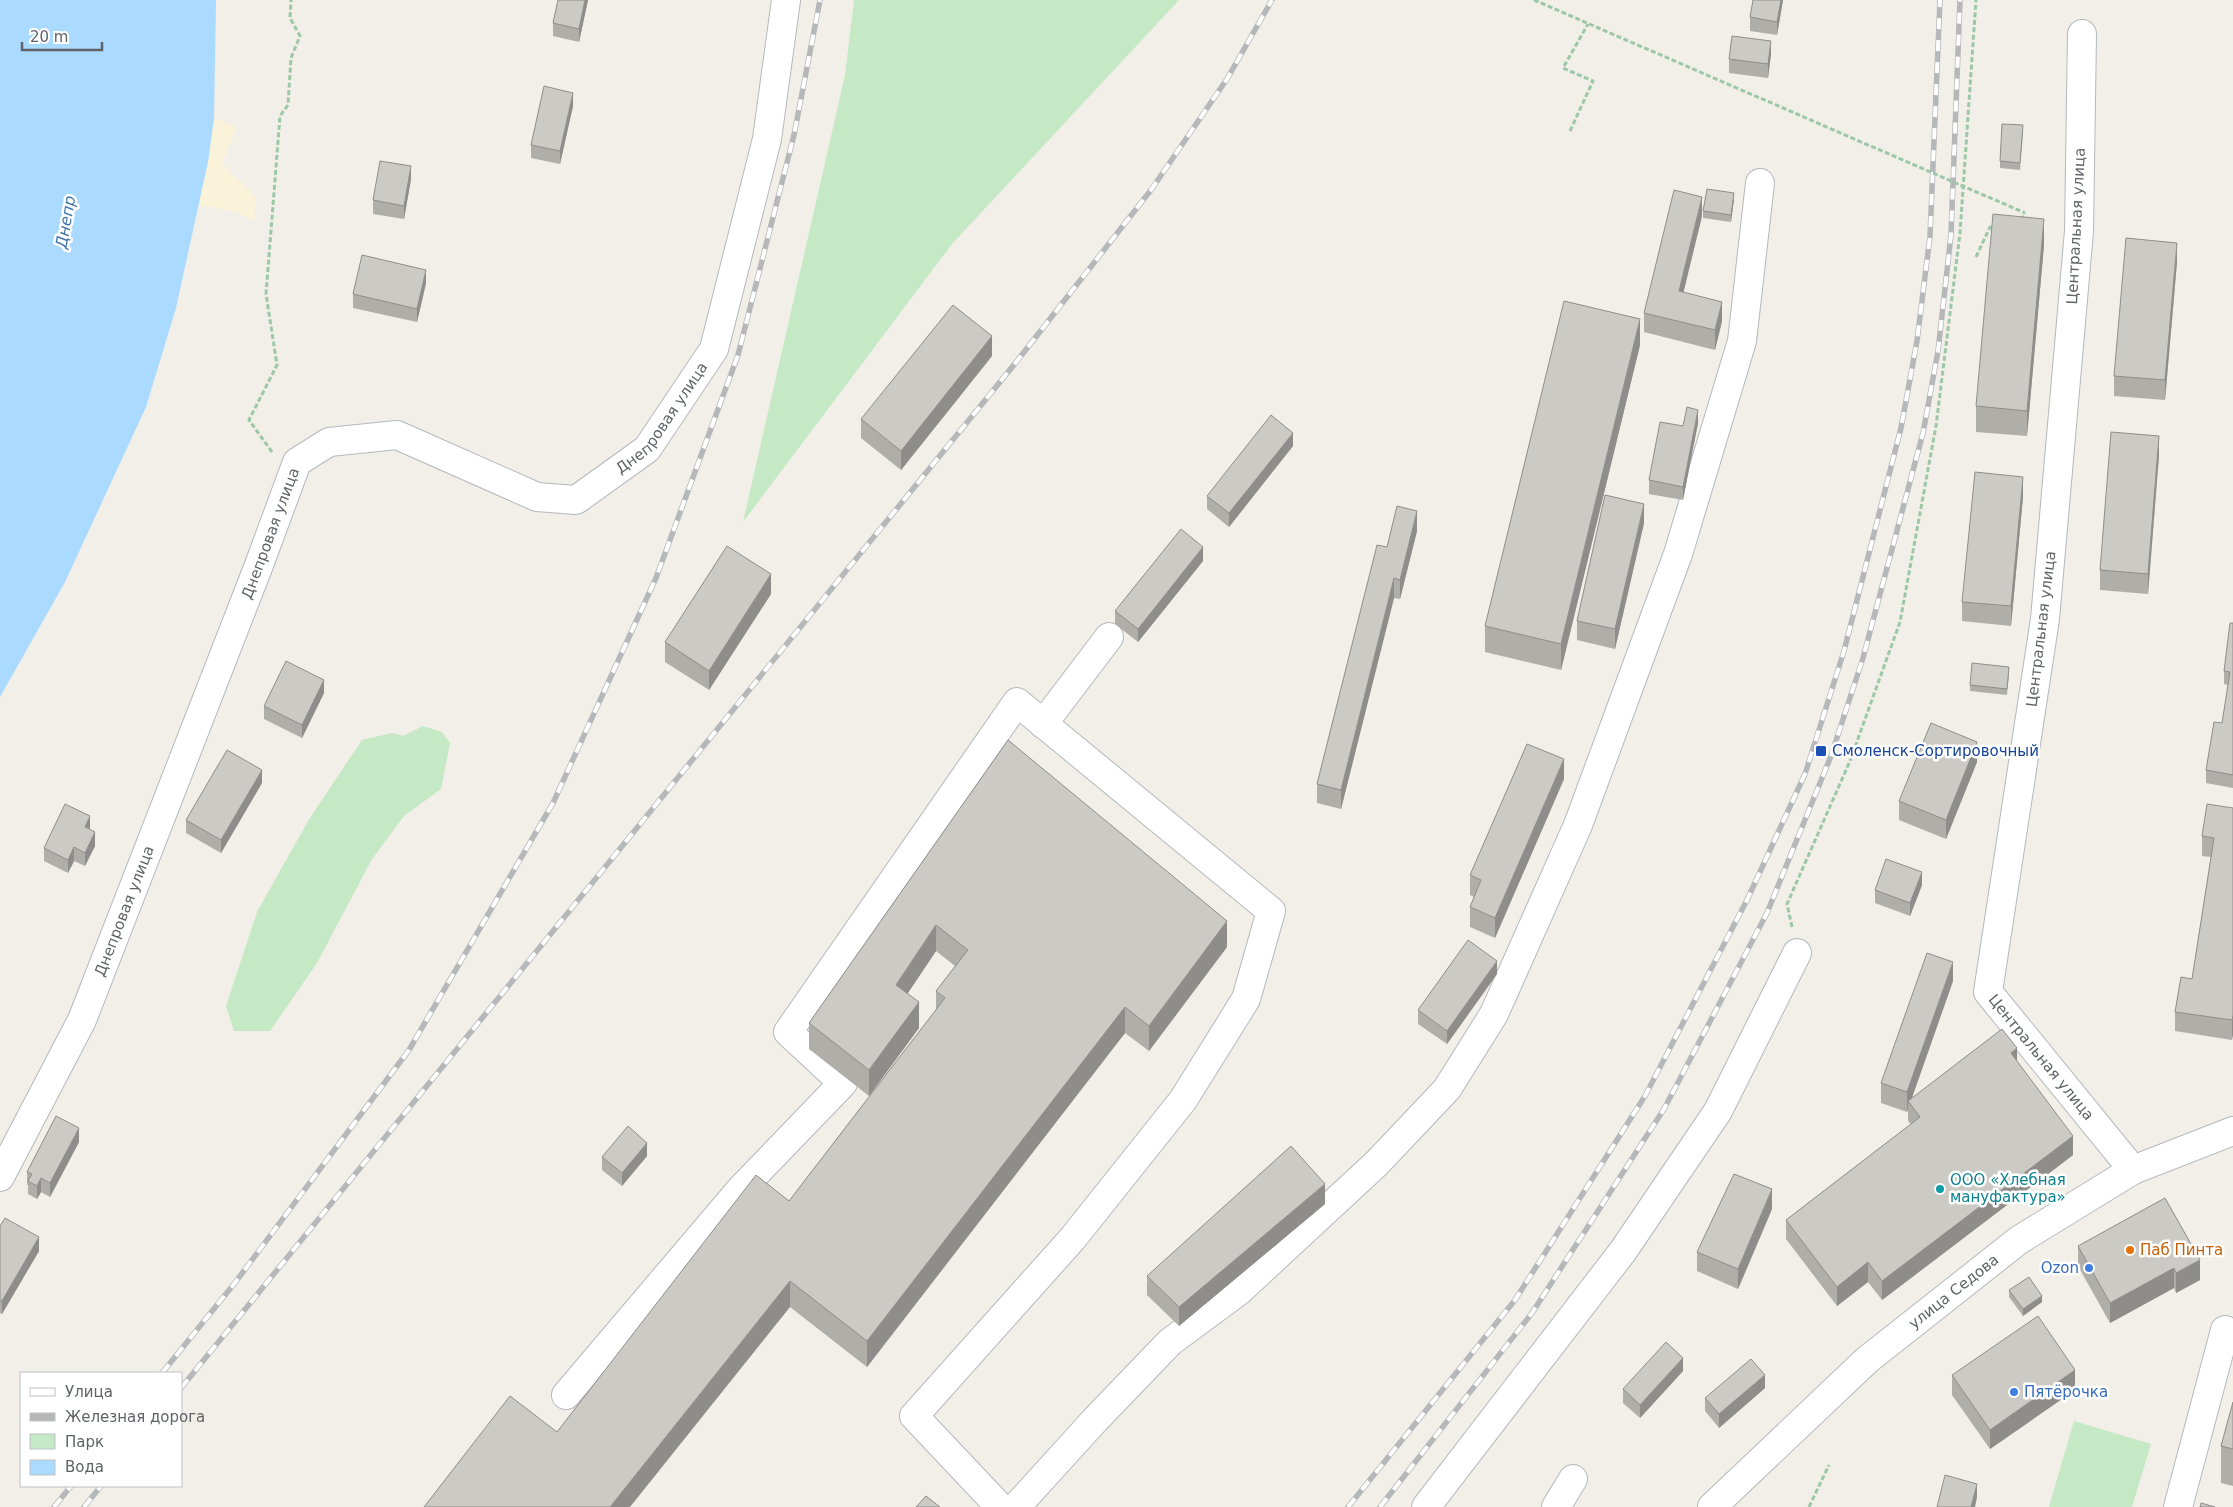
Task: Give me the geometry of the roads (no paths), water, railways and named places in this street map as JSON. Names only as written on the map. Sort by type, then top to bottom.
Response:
[{"type":"street","name":"Днепровая улица","points":[[0,1177],[82,1020],[297,462],[329,442],[396,435],[537,497],[576,500],[647,449],[714,349],[767,139],[786,0]]},
{"type":"street","name":"Центральная улица","points":[[2082,34],[2079,231],[2045,619],[1988,992],[2005,1031],[2133,1170]]},
{"type":"street","points":[[1016,1507],[1095,1420],[1170,1342],[1239,1290],[1377,1163],[1447,1089],[1494,1014],[1578,825],[1678,554],[1742,341],[1760,183]]},
{"type":"street","points":[[1043,724],[1108,637]]},
{"type":"street","points":[[566,1395],[740,1190],[843,1083],[788,1032],[1016,702],[1271,911],[1246,1000],[1183,1100],[1073,1238],[914,1416],[1000,1507]]},
{"type":"street","points":[[1426,1507],[1623,1251],[1718,1111],[1797,953]]},
{"type":"street","name":"улица Седова","points":[[1712,1507],[1881,1349],[2019,1240],[2133,1170],[2233,1131]]},
{"type":"street","points":[[2178,1507],[2225,1330]]},
{"type":"street","points":[[1556,1507],[1573,1478]]},
{"type":"water","name":"Днепр","points":[[0,0],[216,0],[214,118],[208,162],[176,308],[146,407],[65,582],[0,697]]},
{"type":"railway","points":[[163,1372],[234,1284],[409,1050],[553,803],[656,578],[738,355],[794,135],[820,0]]},
{"type":"railway","points":[[182,1387],[1017,361],[1151,190],[1227,79],[1272,0]]},
{"type":"railway","points":[[1348,1507],[1515,1300],[1645,1096],[1747,900],[1805,774],[1844,651],[1901,428],[1917,341],[1930,236],[1940,0]]},
{"type":"railway","points":[[1380,1507],[1532,1313],[1664,1109],[1767,913],[1831,756],[1863,658],[1923,433],[1938,351],[1951,235],[1960,0]]},
{"type":"railway","points":[[54,1507],[70,1487]]},
{"type":"railway","points":[[84,1507],[100,1487]]},
{"type":"place","name":"Смоленск-Сортировочный","points":[[1821,751]]},
{"type":"place","name":"ООО «Хлебная мануфактура»","points":[[1940,1189]]},
{"type":"place","name":"Паб Пинта","points":[[2130,1250]]},
{"type":"place","name":"Ozon","points":[[2089,1268]]},
{"type":"place","name":"Пятёрочка","points":[[2014,1392]]}]
